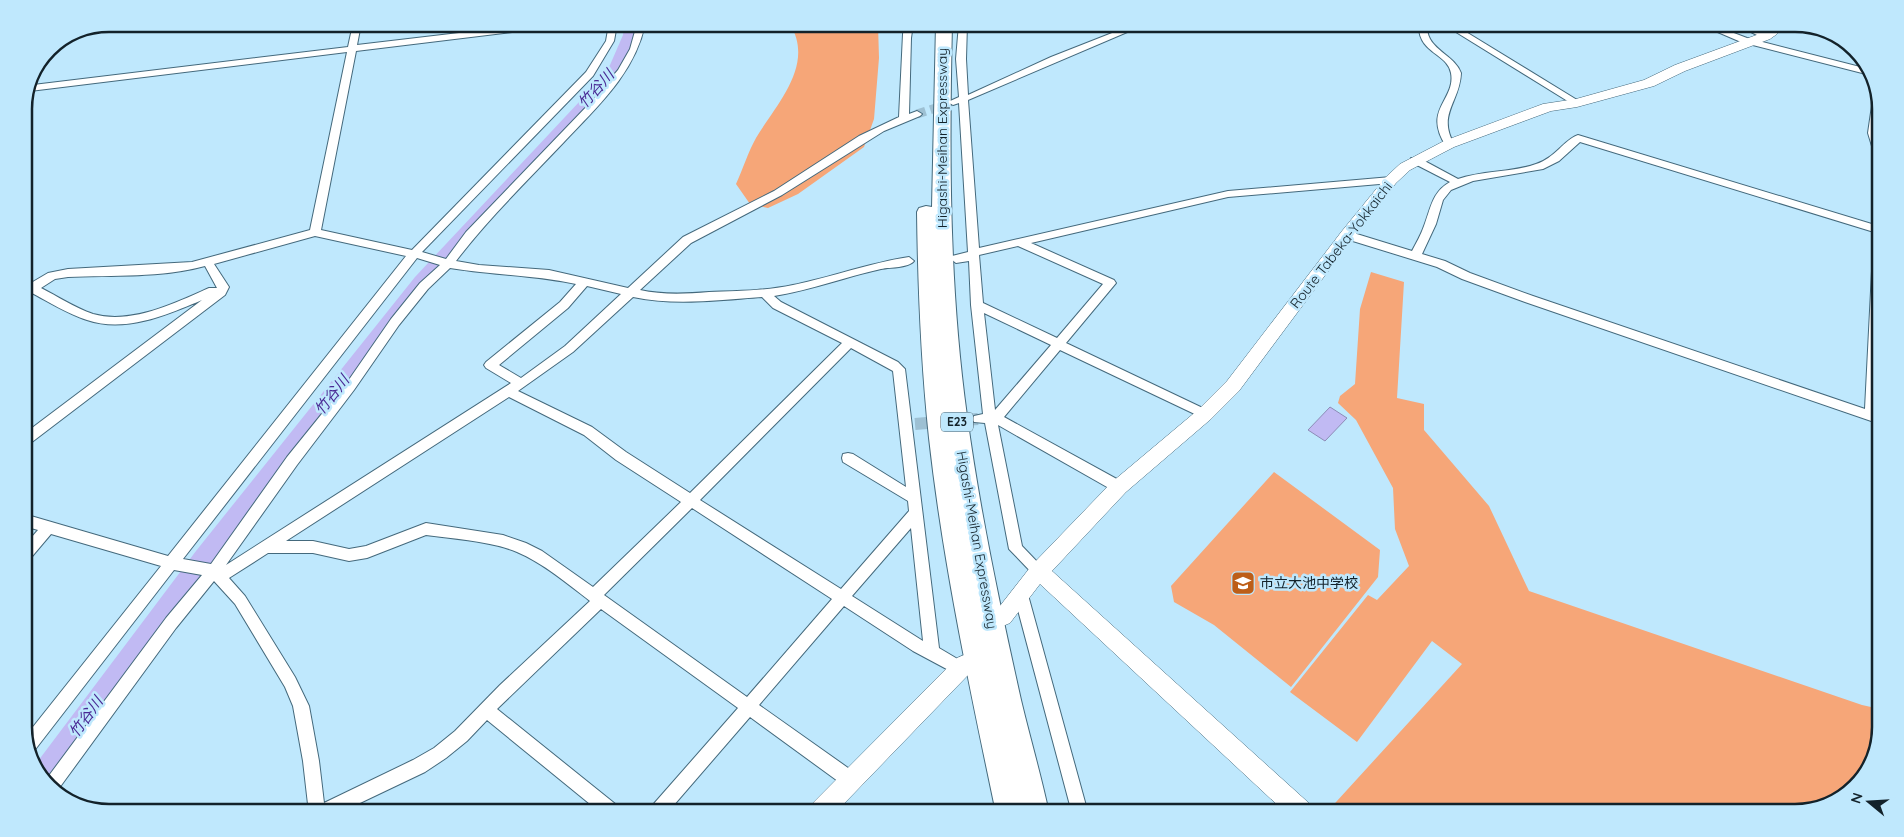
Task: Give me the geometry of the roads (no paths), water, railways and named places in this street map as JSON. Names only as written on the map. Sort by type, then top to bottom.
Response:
[{"type":"highway","name":"Higashi-Meihan Expressway","points":[[931,32],[926,213],[927,291],[932,359],[943,460],[963,590],[1009,804]]},
{"type":"highway","name":"Higashi-Meihan Expressway","points":[[944,32],[941,213],[949,360],[961,459],[983,578],[1032,804]]},
{"type":"main road","name":"Route Tabeka-Yokkaichi","points":[[1003,617],[1039,571],[1119,487],[1206,414],[1233,386],[1391,180],[1416,160],[1449,144],[1548,108],[1577,103],[1649,83],[1680,68],[1760,39],[1772,32]]},
{"type":"main road","points":[[1039,571],[1293,804]]},
{"type":"main road","points":[[828,804],[962,667]]},
{"type":"street","points":[[315,232],[355,32]]},
{"type":"street","points":[[36,87],[489,32]]},
{"type":"street","points":[[34,739],[176,564],[416,254],[590,74],[610,41],[612,32]]},
{"type":"street","points":[[54,781],[171,623],[213,573],[292,461],[350,387],[395,322],[424,286],[470,235],[617,77],[634,49],[639,32]]},
{"type":"street","points":[[904,118],[906,32]]},
{"type":"street","points":[[963,32],[958,101],[974,253],[988,418],[1016,549],[1039,571]]},
{"type":"street","points":[[958,101],[1122,32]]},
{"type":"street","points":[[1422,32],[1430,47],[1453,66],[1456,71],[1456,79],[1446,102],[1442,120],[1444,138],[1449,144]]},
{"type":"street","points":[[1460,32],[1577,103]]},
{"type":"street","points":[[1733,32],[1860,69]]},
{"type":"street","points":[[1750,32],[1760,39]]},
{"type":"street","points":[[213,573],[264,547],[569,350],[632,293],[668,256],[693,236],[777,194],[869,135],[904,118],[917,114]]},
{"type":"street","points":[[1415,257],[1432,220],[1438,198],[1446,189],[1457,182],[1527,171],[1541,166],[1557,158],[1578,138],[1871,224]]},
{"type":"street","points":[[1416,160],[1457,182]]},
{"type":"street","points":[[956,259],[965,258],[974,253],[1228,194],[1391,180]]},
{"type":"street","points":[[33,285],[52,276],[68,273],[162,270],[208,262],[315,232],[479,269],[549,274],[585,280],[652,297],[678,298],[765,293],[793,289],[882,265],[909,261]]},
{"type":"street","points":[[1347,235],[1441,264],[1466,276],[1529,299],[1871,415]]},
{"type":"street","points":[[988,418],[1058,344],[1110,283],[1020,243]]},
{"type":"street","points":[[208,262],[223,287]]},
{"type":"street","points":[[520,383],[490,365],[564,305],[585,280]]},
{"type":"street","points":[[33,291],[88,317],[99,320],[150,315],[179,306],[223,287]]},
{"type":"street","points":[[33,434],[220,292],[223,287]]},
{"type":"street","points":[[765,293],[777,304],[899,369],[910,424],[915,505],[932,652]]},
{"type":"street","points":[[977,305],[1206,414]]},
{"type":"street","points":[[338,804],[419,766],[440,753],[461,736],[690,501],[776,418],[850,342]]},
{"type":"street","points":[[507,391],[588,431],[621,456],[690,501],[918,646],[962,667]]},
{"type":"street","points":[[988,418],[1119,487]]},
{"type":"street","points":[[848,458],[915,505]]},
{"type":"street","points":[[665,804],[842,597],[915,505]]},
{"type":"street","points":[[33,523],[213,573],[240,600],[290,682],[301,706],[319,804]]},
{"type":"street","points":[[33,545],[48,527]]},
{"type":"street","points":[[264,547],[313,547],[349,555],[367,552],[426,529],[503,541],[521,547],[537,556],[852,781]]},
{"type":"street","points":[[1021,594],[1078,804]]},
{"type":"street","points":[[486,710],[602,804]]},
{"type":"waterway","name":"竹谷川","points":[[46,771],[204,558],[421,281],[585,104],[617,66],[630,32]]},
{"type":"tunnel","points":[[917,114],[951,103]]},
{"type":"tunnel","points":[[915,424],[978,419]]},
{"type":"place","name":"市立大池中学校","points":[[1243,583]]}]
